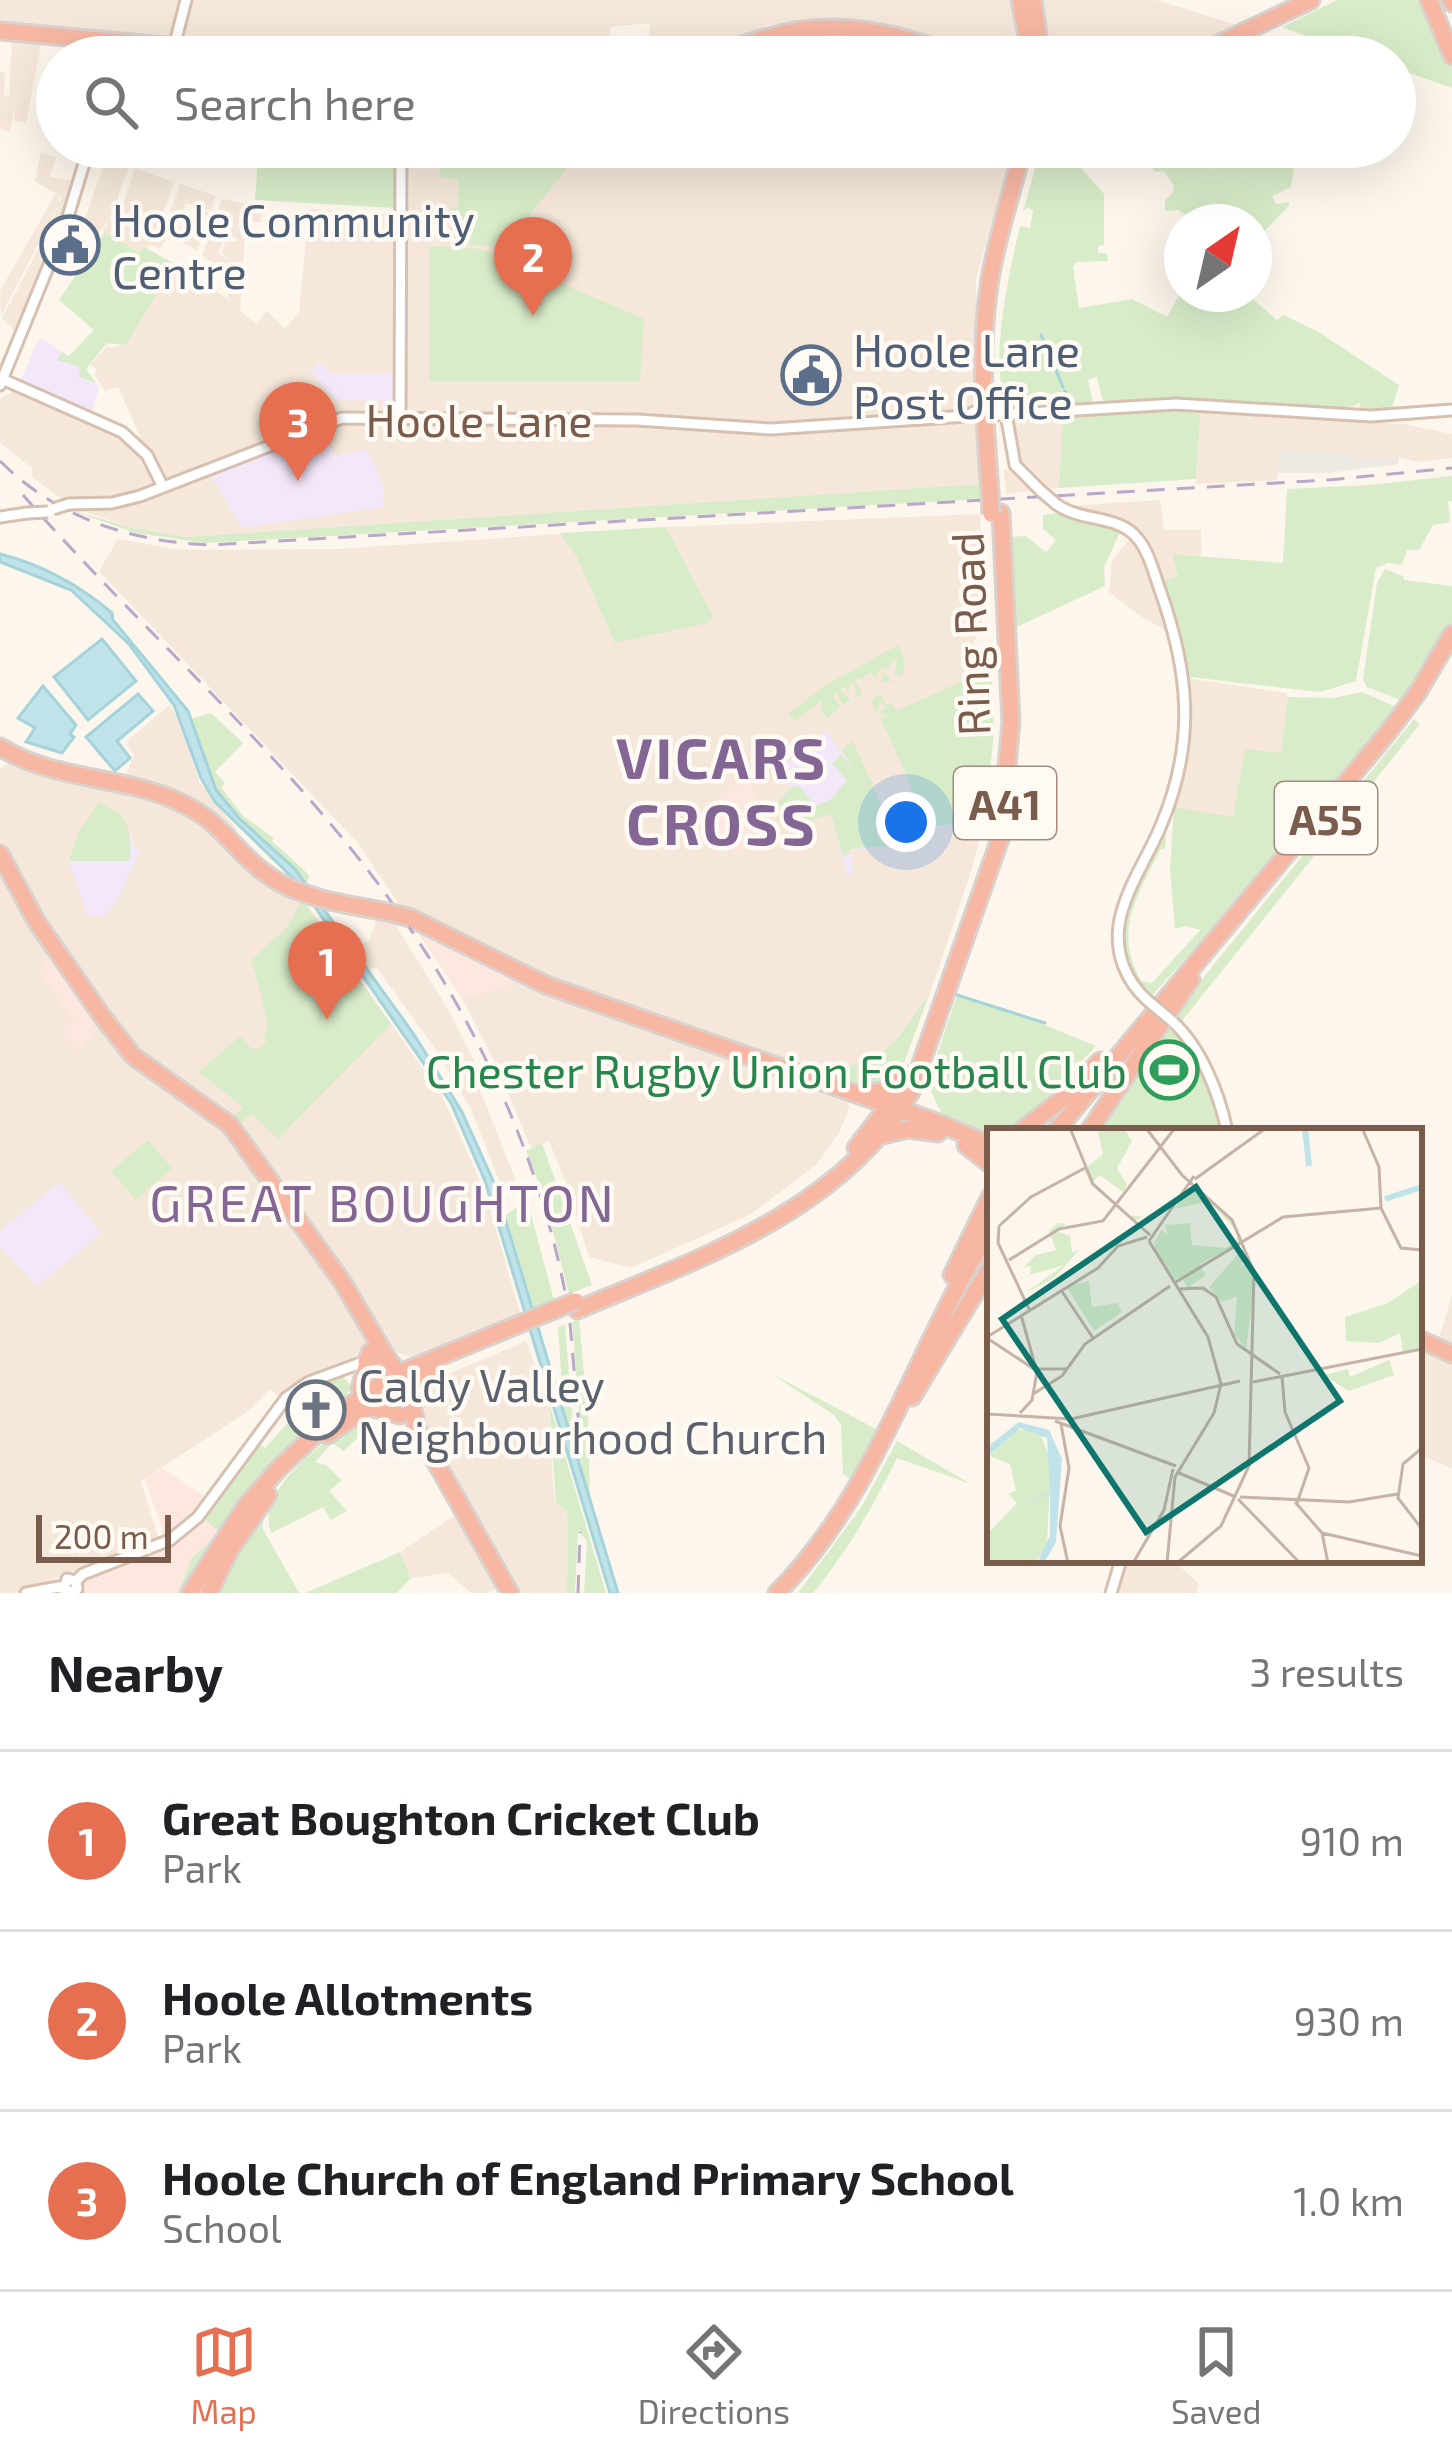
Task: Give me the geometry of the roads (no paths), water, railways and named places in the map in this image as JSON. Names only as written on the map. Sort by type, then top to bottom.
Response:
[{"type":"highway","points":[[1020,0],[1026,36]]},
{"type":"highway","points":[[1033,0],[1038,36]]},
{"type":"highway","points":[[1247,35],[1311,0]]},
{"type":"highway","points":[[1275,21],[1327,0]]},
{"type":"highway","points":[[1429,0],[1452,56]]},
{"type":"highway","points":[[765,36],[835,27],[891,36]]},
{"type":"highway","points":[[0,31],[36,37]]},
{"type":"highway","name":"Ring Road","points":[[995,492],[986,437],[994,328],[1000,271],[1023,168]]},
{"type":"highway","name":"Ring Road","points":[[893,1111],[979,877],[995,805],[1001,690],[990,405]]},
{"type":"highway","name":"Ring Road","points":[[404,1384],[427,1367],[767,1226],[834,1179],[893,1111],[926,1055],[990,874],[1006,800],[1011,723],[996,513]]},
{"type":"highway","name":"A55","points":[[1058,1128],[1389,731],[1452,634]]},
{"type":"highway","name":"A55","points":[[1068,1128],[1396,736],[1452,652]]},
{"type":"highway","points":[[1,756],[147,790],[191,807],[218,825],[269,876],[307,893],[411,918],[546,985],[987,1143]]},
{"type":"highway","points":[[0,854],[36,921],[133,1056],[230,1125],[343,1283],[404,1384],[417,1429],[510,1593]]},
{"type":"highway","points":[[1025,1128],[1066,1096],[1209,946]]},
{"type":"highway","points":[[1091,1128],[1192,978]]},
{"type":"highway","points":[[926,1055],[919,1096],[937,1127],[987,1161]]},
{"type":"highway","points":[[862,1100],[907,1075]]},
{"type":"highway","points":[[862,1100],[874,1116],[877,1132],[937,1127]]},
{"type":"highway","points":[[850,1155],[893,1111]]},
{"type":"highway","name":"Ring Road","points":[[577,1305],[735,1233],[785,1204],[877,1132]]},
{"type":"highway","points":[[909,1391],[937,1307],[987,1203]]},
{"type":"highway","points":[[791,1593],[855,1511],[987,1236]]},
{"type":"highway","points":[[777,1593],[846,1506],[987,1250]]},
{"type":"highway","points":[[909,1391],[987,1273]]},
{"type":"highway","points":[[372,1332],[366,1360],[374,1397],[417,1429]]},
{"type":"highway","points":[[1422,1340],[1452,1354]]},
{"type":"highway","points":[[366,1360],[375,1356],[427,1367]]},
{"type":"highway","points":[[190,1593],[245,1507],[280,1467],[345,1415],[427,1367]]},
{"type":"highway","points":[[209,1593],[262,1501],[345,1415],[374,1397]]},
{"type":"street","points":[[177,36],[186,0]]},
{"type":"street","points":[[83,168],[66,224],[1,381],[122,432],[147,455],[163,487]]},
{"type":"street","points":[[400,416],[401,168]]},
{"type":"street","name":"Hoole Lane","points":[[0,517],[140,496],[328,421],[400,416],[637,420],[772,429],[990,405],[1176,404],[1386,416],[1452,410]]},
{"type":"street","points":[[990,405],[1015,465],[1055,503],[1078,517],[1118,524],[1138,537],[1166,607],[1185,678],[1186,725],[1176,780],[1119,927],[1121,959],[1127,976],[1147,1000],[1188,1038],[1226,1128]]},
{"type":"street","points":[[26,1593],[64,1588],[74,1592],[76,1581],[94,1569],[163,1545],[183,1530],[286,1398],[309,1382],[366,1360]]},
{"type":"street","points":[[338,1372],[350,1372],[374,1397]]},
{"type":"street","points":[[1111,1593],[1120,1563]]},
{"type":"water","points":[[0,554],[59,577],[112,613],[188,711],[216,790],[295,869],[415,1036],[462,1112],[495,1185],[618,1593],[610,1593],[485,1181],[451,1103],[299,884],[215,802],[174,705],[129,644],[71,590],[0,562]]},
{"type":"water","points":[[102,639],[136,681],[88,720],[54,677]]},
{"type":"water","points":[[43,686],[76,725],[62,753],[26,742],[35,728],[18,718]]},
{"type":"water","points":[[138,694],[153,711],[117,741],[130,758],[115,771],[86,737]]},
{"type":"waterway","points":[[1041,335],[1063,387]]},
{"type":"waterway","points":[[1065,391],[1068,403]]},
{"type":"waterway","points":[[957,995],[1045,1023]]},
{"type":"railway","points":[[0,461],[46,498],[97,523],[152,539],[211,545],[1328,480],[1452,468]]},
{"type":"railway","points":[[23,495],[295,783],[412,931],[496,1080],[538,1187],[566,1297]]},
{"type":"railway","points":[[570,1323],[580,1439]]},
{"type":"railway","points":[[578,1593],[580,1532]]},
{"type":"place","name":"Hoole Community Centre","points":[[70,245]]},
{"type":"place","name":"Hoole Allotments","points":[[533,316]]},
{"type":"place","name":"Hoole Lane Post Office","points":[[811,375]]},
{"type":"place","name":"Hoole Church of England Primary School","points":[[298,481]]},
{"type":"place","name":"Great Boughton Cricket Club","points":[[327,1020]]},
{"type":"place","name":"Chester Rugby Union Football Club","points":[[1169,1070]]},
{"type":"place","name":"Caldy Valley Neighbourhood Church","points":[[316,1410]]},
{"type":"district","name":"VICARS CROSS","points":[[722,789]]},
{"type":"district","name":"GREAT BOUGHTON","points":[[383,1201]]}]
